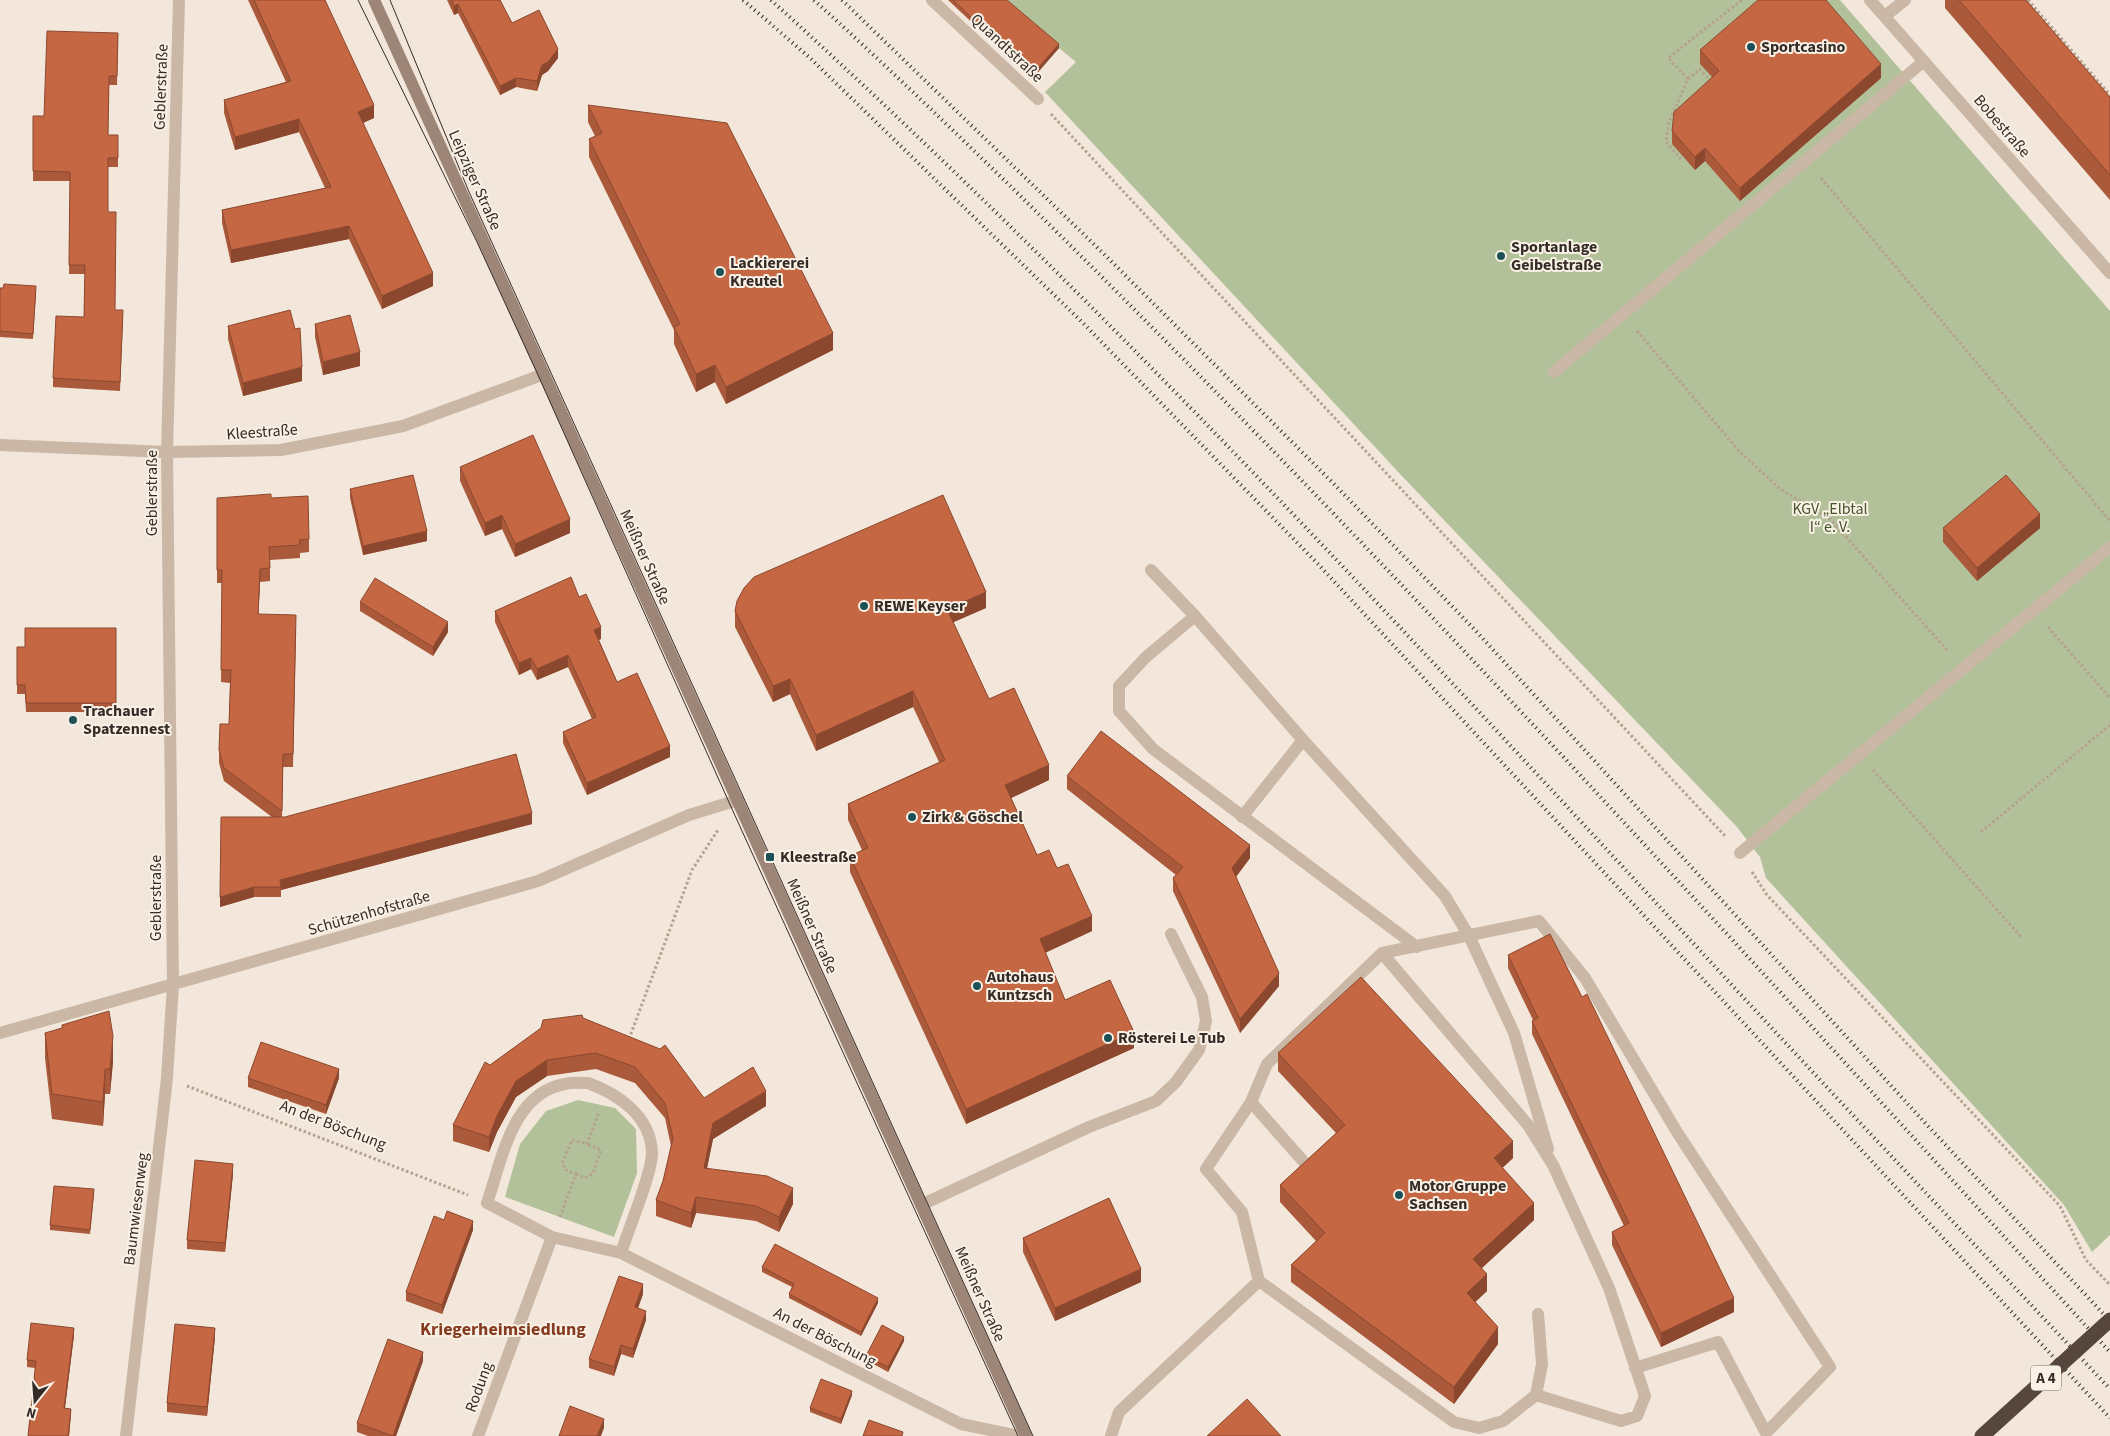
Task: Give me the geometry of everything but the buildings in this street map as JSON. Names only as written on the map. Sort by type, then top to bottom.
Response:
[{"type":"highway","name":"A 4","points":[[1982,1436],[2110,1320]]},
{"type":"main road","name":"Leipziger Straße","points":[[374,0],[544,374]]},
{"type":"main road","name":"Meißner Straße","points":[[544,374],[1026,1436]]},
{"type":"street","name":"Geblerstraße","points":[[173,985],[168,452],[179,0]]},
{"type":"street","name":"Quandtstraße","points":[[932,0],[1038,99]]},
{"type":"street","name":"Bobestraße","points":[[1870,0],[2110,273]]},
{"type":"street","points":[[1885,16],[1905,0]]},
{"type":"street","points":[[1554,372],[1924,61]]},
{"type":"street","name":"Kleestraße","points":[[0,445],[168,452],[281,450],[403,426],[544,374]]},
{"type":"street","points":[[1740,853],[2110,547]]},
{"type":"street","points":[[1151,570],[1195,616],[1303,740],[1445,896],[1469,936],[1514,1033],[1553,1165]]},
{"type":"street","points":[[1195,616],[1146,657],[1119,686],[1119,711],[1153,749],[1417,947]]},
{"type":"street","points":[[1242,817],[1303,740]]},
{"type":"street","name":"Schützenhofstraße","points":[[0,1033],[538,881],[689,815],[738,800]]},
{"type":"street","points":[[1538,1314],[1542,1364],[1536,1394],[1503,1421],[1479,1428],[1454,1422],[1259,1281],[1242,1212],[1206,1169],[1251,1102],[1267,1064],[1382,953],[1539,921],[1585,978],[1677,1132],[1830,1367],[1766,1433],[1718,1342],[1635,1368]]},
{"type":"street","points":[[921,1205],[1089,1127],[1156,1101],[1176,1082],[1199,1050],[1206,1021],[1202,997],[1171,934]]},
{"type":"street","points":[[1382,953],[1528,1125],[1553,1165],[1609,1288],[1645,1396],[1637,1416],[1621,1421],[1536,1394]]},
{"type":"street","name":"Baumwiesenweg","points":[[126,1436],[167,1078],[173,985]]},
{"type":"street","points":[[487,1203],[512,1130],[523,1109],[540,1093],[564,1084],[588,1083],[608,1090],[622,1099],[636,1113],[648,1133],[652,1153],[621,1253]]},
{"type":"street","points":[[1251,1102],[1303,1161]]},
{"type":"street","name":"An der Böschung","points":[[487,1203],[552,1236],[621,1253],[961,1424],[1019,1436]]},
{"type":"street","name":"Rodung","points":[[478,1436],[552,1236]]},
{"type":"street","points":[[1111,1436],[1119,1412],[1259,1281]]},
{"type":"path","points":[[1688,79],[1668,58],[1742,0]]},
{"type":"path","points":[[2028,0],[2110,95]]},
{"type":"path","points":[[1681,159],[1666,142],[1669,122],[1688,79],[1700,68],[1716,88]]},
{"type":"path","points":[[1038,99],[1740,853],[1767,895],[2060,1206],[2086,1260],[2110,1285]]},
{"type":"path","points":[[1806,160],[2110,522]]},
{"type":"path","points":[[1623,314],[1740,451],[1779,488],[1830,519],[1964,668]]},
{"type":"path","points":[[2034,611],[2110,698]]},
{"type":"path","points":[[1981,832],[2110,725]]},
{"type":"path","points":[[1859,755],[2022,938]]},
{"type":"path","points":[[628,1040],[692,870],[738,800]]},
{"type":"path","name":"An der Böschung","points":[[167,1078],[487,1203]]},
{"type":"path","points":[[587,1144],[608,1090]]},
{"type":"path","points":[[572,1140],[587,1144],[601,1150],[593,1173],[585,1178],[566,1170],[562,1162],[572,1140]]},
{"type":"path","points":[[552,1236],[576,1174]]},
{"type":"green space","name":"KGV „Elbtal I“ e. V.","points":[[1001,0],[1840,0],[2110,311],[2110,1235],[2092,1252],[2064,1205],[1766,878],[1760,857],[1737,827],[1401,475],[1045,92],[1076,62]]},
{"type":"green space","points":[[578,1100],[615,1108],[636,1129],[637,1173],[614,1237],[505,1197],[520,1144],[546,1111]]},
{"type":"tram line","points":[[358,0],[477,242],[732,809],[1018,1436]]},
{"type":"tram line","points":[[390,0],[469,192],[1033,1436]]},
{"type":"railway","points":[[743,0],[809,57],[1083,323],[1317,563],[2110,1418]]},
{"type":"railway","points":[[771,0],[895,115],[1017,233],[1256,475],[2110,1389]]},
{"type":"railway","points":[[814,0],[914,93],[1061,236],[1321,500],[1662,863],[2110,1352]]},
{"type":"railway","points":[[842,0],[1106,256],[1335,485],[1475,630],[1927,1125],[2110,1321]]},
{"type":"place","name":"Sportcasino","points":[[1751,47]]},
{"type":"place","name":"Sportanlage Geibelstraße","points":[[1501,256]]},
{"type":"place","name":"Lackiererei Kreutel","points":[[720,272]]},
{"type":"place","name":"REWE Keyser","points":[[864,606]]},
{"type":"place","name":"Trachauer Spatzennest","points":[[73,720]]},
{"type":"place","name":"Zirk & Göschel","points":[[912,817]]},
{"type":"place","name":"Kleestraße","points":[[770,857]]},
{"type":"place","name":"Autohaus Kuntzsch","points":[[977,986]]},
{"type":"place","name":"Rösterei Le Tub","points":[[1108,1038]]},
{"type":"place","name":"Motor Gruppe Sachsen","points":[[1399,1195]]},
{"type":"district","name":"Kriegerheimsiedlung","points":[[503,1329]]}]
